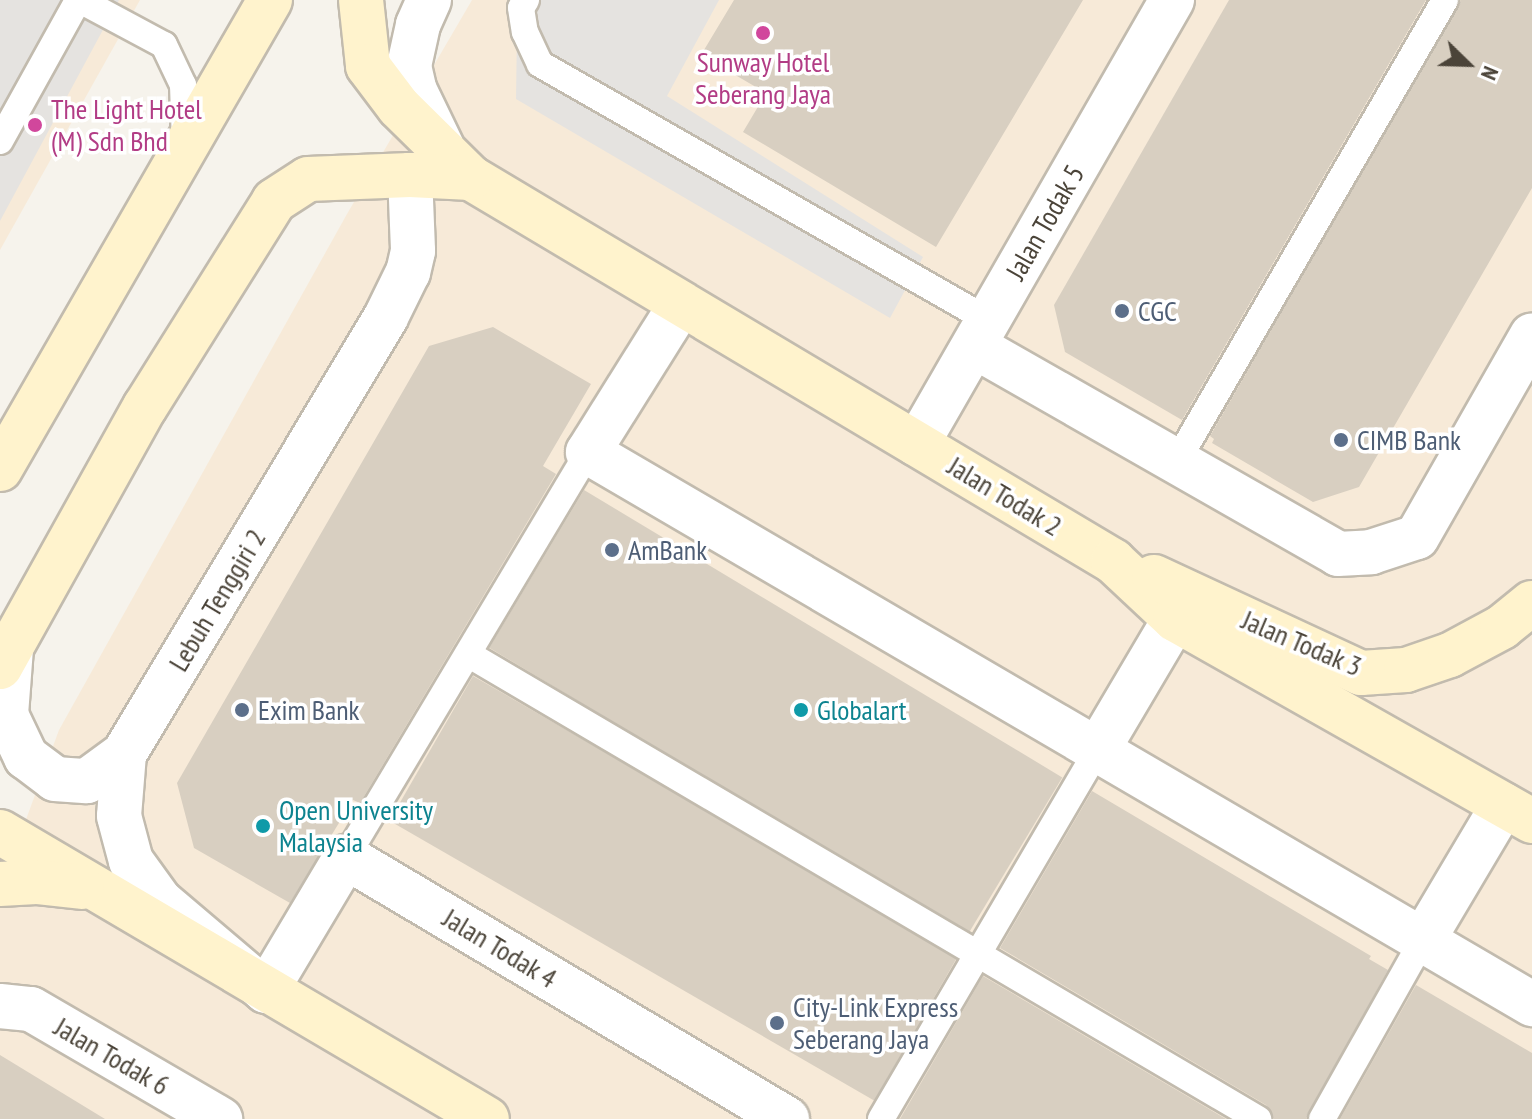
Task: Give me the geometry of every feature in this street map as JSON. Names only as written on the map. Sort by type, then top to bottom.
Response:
[{"type":"street","points":[[0,469],[270,0]]},
{"type":"street","points":[[361,0],[368,66],[442,170]]},
{"type":"street","name":"Lebuh Tenggiri 2","points":[[266,991],[160,901],[131,861],[119,816],[124,754],[386,317],[413,251],[442,170],[409,66],[418,25],[429,0]]},
{"type":"street","name":"Jalan Todak 5","points":[[917,444],[981,333],[1158,5]]},
{"type":"street","points":[[124,754],[87,781],[55,779],[26,757],[6,715],[5,658],[145,407],[274,201],[308,179],[442,170]]},
{"type":"street","name":"Jalan Todak 2","points":[[442,170],[681,304],[1113,561],[1175,619],[1518,813]]},
{"type":"street","points":[[681,304],[588,452],[1532,1004]]},
{"type":"street","points":[[981,333],[1177,461],[1338,554],[1371,552],[1417,537],[1532,335]]},
{"type":"street","name":"Jalan Todak 3","points":[[1113,561],[1361,673],[1406,670],[1450,655],[1502,627],[1532,603]]},
{"type":"street","points":[[1098,749],[1175,619]]},
{"type":"street","points":[[1423,940],[1518,813]]},
{"type":"street","points":[[0,832],[487,1119]]},
{"type":"street","points":[[266,991],[346,857]]},
{"type":"street","name":"Jalan Todak 4","points":[[346,857],[787,1119]]},
{"type":"street","points":[[0,884],[36,882],[93,889]]},
{"type":"street","name":"Jalan Todak 6","points":[[0,1006],[31,1009],[220,1119]]},
{"type":"lane","points":[[0,141],[79,0],[164,45],[183,85],[185,150]]},
{"type":"lane","points":[[526,0],[521,8],[525,32],[540,64],[981,333]]},
{"type":"lane","points":[[1177,461],[1445,0]]},
{"type":"lane","points":[[346,857],[588,452]]},
{"type":"lane","points":[[468,654],[1258,1119]]},
{"type":"lane","points":[[881,1119],[1098,749]]},
{"type":"lane","points":[[1322,1119],[1423,940]]},
{"type":"shaded area","name":"The Light Hotel (M) Sdn Bhd","points":[[0,0],[140,0],[0,250]]},
{"type":"shaded area","name":"The Light Hotel (M) Sdn Bhd","points":[[0,0],[119,0],[0,221]]},
{"type":"shaded area","points":[[472,0],[1532,0],[1532,1119],[0,1119],[0,890],[59,730],[347,214]]},
{"type":"shaded area","points":[[533,0],[719,0],[667,96],[923,257],[890,318],[516,99],[517,29]]},
{"type":"building","points":[[734,0],[1083,0],[936,247],[743,132],[766,93],[701,55]]},
{"type":"building","points":[[1229,0],[1426,0],[1182,420],[1065,352],[1054,305]]},
{"type":"building","points":[[1461,0],[1532,0],[1532,188],[1359,487],[1313,502],[1212,443],[1214,439],[1210,436]]},
{"type":"building","points":[[493,327],[591,384],[543,466],[556,474],[360,803],[353,800],[290,903],[194,848],[177,783],[429,346]]},
{"type":"building","points":[[584,490],[1062,777],[968,935],[489,648]]},
{"type":"building","points":[[473,676],[958,956],[874,1101],[390,821]]},
{"type":"building","points":[[1092,791],[1371,956],[1369,959],[1388,970],[1306,1119],[1274,1119],[1266,1105],[1000,948]]},
{"type":"building","points":[[983,976],[1226,1119],[900,1119]]},
{"type":"building","points":[[1416,985],[1532,1053],[1532,1119],[1340,1119]]},
{"type":"building","points":[[0,1055],[105,1119],[0,1119]]},
{"type":"place","name":"Sunway Hotel Seberang Jaya","points":[[763,33]]},
{"type":"place","name":"The Light Hotel (M) Sdn Bhd","points":[[35,125]]},
{"type":"place","name":"CGC","points":[[1122,311]]},
{"type":"place","name":"CIMB Bank","points":[[1341,440]]},
{"type":"place","name":"AmBank","points":[[612,550]]},
{"type":"place","name":"Exim Bank","points":[[242,710]]},
{"type":"place","name":"Globalart","points":[[801,710]]},
{"type":"place","name":"Open University Malaysia","points":[[263,826]]},
{"type":"place","name":"City-Link Express Seberang Jaya","points":[[777,1023]]}]
